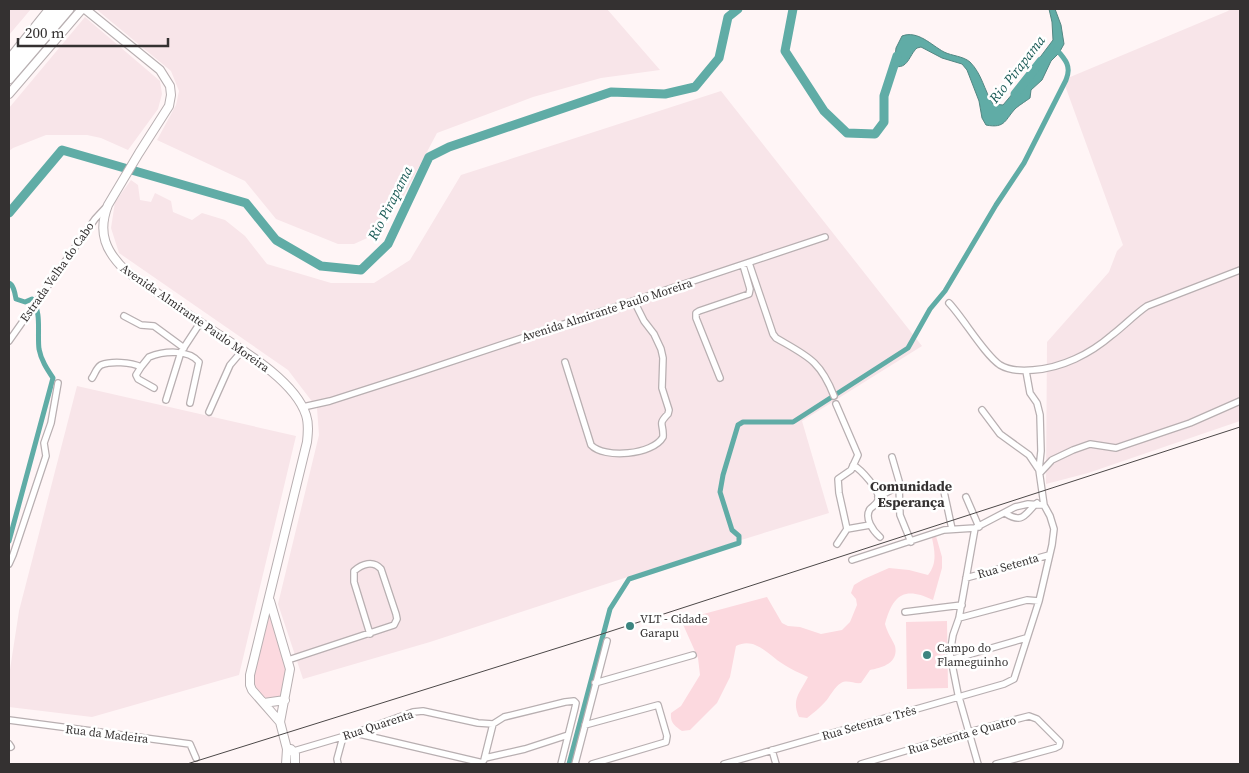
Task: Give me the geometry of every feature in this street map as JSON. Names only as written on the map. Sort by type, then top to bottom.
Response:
[{"type":"highway","points":[[9,60],[50,9]]},
{"type":"highway","points":[[9,68],[60,9]]},
{"type":"highway","points":[[9,79],[69,9]]},
{"type":"main road","points":[[9,94],[84,9]]},
{"type":"main road","name":"Avenida Almirante Paulo Moreira","points":[[84,9],[160,70],[170,86],[169,106],[118,185],[105,212],[103,231],[105,241],[112,256],[126,271],[242,350],[285,384],[303,407],[308,423],[307,442],[250,675],[252,690],[280,722],[295,764]]},
{"type":"main road","name":"Avenida Almirante Paulo Moreira","points":[[269,599],[290,672],[280,722]]},
{"type":"main road","points":[[264,703],[284,700]]},
{"type":"main road","name":"Avenida Almirante Paulo Moreira","points":[[286,764],[291,751]]},
{"type":"street","name":"Estrada Velha do Cabo","points":[[9,342],[95,219],[108,205]]},
{"type":"street","name":"Avenida Almirante Paulo Moreira","points":[[303,407],[414,374],[824,237]]},
{"type":"street","points":[[720,378],[696,318],[696,313],[749,294],[746,264]]},
{"type":"street","points":[[746,264],[773,334],[776,338],[816,364],[829,384],[834,396]]},
{"type":"street","points":[[949,303],[999,364],[1008,369],[1026,371],[1050,368],[1073,360],[1102,344],[1147,306],[1240,270]]},
{"type":"street","points":[[565,362],[591,445],[596,450],[640,452],[656,446],[662,437],[662,418],[668,414],[669,410],[662,388],[663,358],[658,341],[634,302]]},
{"type":"street","points":[[124,316],[141,325],[154,326],[199,362],[190,403]]},
{"type":"street","points":[[166,400],[182,350],[200,323]]},
{"type":"street","points":[[154,388],[136,377],[140,367],[147,359],[153,356],[182,350]]},
{"type":"street","points":[[209,412],[230,365],[242,350]]},
{"type":"street","points":[[92,378],[101,365],[122,363],[140,367]]},
{"type":"street","points":[[950,660],[1026,638],[1039,601],[1054,529],[1043,501],[1039,471],[1041,459],[1040,415],[1037,403],[1028,386],[1026,371]]},
{"type":"street","points":[[9,564],[46,456],[44,443],[51,423],[58,383]]},
{"type":"street","points":[[1039,471],[1052,460],[1090,444],[1116,448],[1190,423],[1240,402]]},
{"type":"street","points":[[836,404],[857,452],[853,465],[848,472],[838,479],[847,529],[837,544]]},
{"type":"street","points":[[982,410],[1000,434],[1029,455],[1039,471]]},
{"type":"street","points":[[892,457],[899,481],[900,515],[911,542]]},
{"type":"street","points":[[853,465],[873,484],[878,497],[877,502],[868,513],[870,525],[880,538]]},
{"type":"street","points":[[878,497],[899,486]]},
{"type":"street","points":[[942,487],[952,529]]},
{"type":"street","points":[[966,497],[977,527],[960,618],[950,647],[950,660],[978,764]]},
{"type":"street","points":[[852,560],[928,535],[952,529],[977,527],[1016,507],[1043,501]]},
{"type":"street","points":[[1005,513],[1012,517],[1020,518],[1026,516],[1034,504]]},
{"type":"street","points":[[847,529],[870,525]]},
{"type":"street","name":"Rua Setenta","points":[[966,578],[1049,555]]},
{"type":"street","points":[[288,660],[370,634],[394,625],[397,619],[381,569],[372,563],[357,568],[353,576],[370,634]]},
{"type":"street","points":[[960,618],[1028,600],[1039,601]]},
{"type":"street","points":[[905,612],[962,605]]},
{"type":"street","name":"Rua Setenta e Três","points":[[724,764],[1004,684],[1014,679],[1026,638]]},
{"type":"street","points":[[575,764],[607,641]]},
{"type":"street","points":[[595,683],[693,655]]},
{"type":"street","points":[[484,762],[493,724],[504,717],[574,701],[576,703],[575,708],[561,764]]},
{"type":"street","points":[[585,724],[658,705],[667,736],[666,742],[592,764]]},
{"type":"street","name":"Rua Quarenta","points":[[291,751],[418,711],[478,723],[493,724]]},
{"type":"street","name":"Rua Setenta e Quatro","points":[[860,764],[1026,717],[1035,717],[1060,744],[1055,748],[996,764]]},
{"type":"street","name":"Rua da Madeira","points":[[9,720],[188,744],[192,745],[196,758]]},
{"type":"street","points":[[355,732],[484,762],[568,735]]},
{"type":"street","points":[[338,764],[337,759],[343,736]]},
{"type":"street","points":[[772,750],[776,764]]},
{"type":"shaded area","points":[[9,9],[31,9],[9,35]]},
{"type":"shaded area","points":[[96,9],[607,9],[660,70],[601,78],[533,97],[437,133],[402,199],[376,234],[354,244],[338,244],[276,219],[245,181],[157,140],[176,105],[179,91],[171,71]]},
{"type":"shaded area","points":[[1230,9],[1240,9],[1240,421],[1088,473],[1046,484],[1047,342],[1109,272],[1117,251],[1123,245],[1063,80]]},
{"type":"shaded area","points":[[85,17],[160,81],[162,94],[158,109],[128,150],[101,138],[87,135],[46,135],[9,151],[9,108]]},
{"type":"shaded area","points":[[721,91],[922,346],[802,421],[829,513],[725,545],[430,642],[303,679],[278,604],[319,435],[317,408],[288,370],[119,253],[111,228],[115,202],[131,180],[138,185],[140,200],[151,202],[155,193],[171,201],[173,212],[192,220],[202,213],[225,220],[245,236],[267,264],[331,283],[374,283],[410,260],[461,175]]},
{"type":"shaded area","points":[[77,386],[296,436],[239,675],[92,717],[9,707],[9,676],[19,611]]},
{"type":"shaded area","points":[[936,536],[942,557],[942,568],[933,600],[923,596],[907,594],[896,600],[885,624],[896,652],[889,664],[870,670],[861,683],[846,681],[841,683],[827,700],[807,718],[799,717],[796,701],[808,677],[786,666],[761,648],[749,643],[743,644],[736,646],[730,677],[717,703],[690,730],[682,731],[674,724],[671,719],[671,713],[681,706],[700,675],[698,658],[681,620],[767,597],[782,623],[788,626],[800,627],[821,634],[842,630],[850,622],[857,605],[856,599],[851,593],[854,585],[889,568],[909,570],[928,575],[934,562],[932,538]]},
{"type":"shaded area","points":[[270,613],[288,661],[282,698],[267,700],[263,698],[255,686],[254,674]]},
{"type":"shaded area","name":"Campo do Flameguinho","points":[[947,621],[948,688],[907,689],[906,622]]},
{"type":"water","points":[[1049,9],[1055,9],[1061,25],[1064,44],[1051,61],[1042,80],[1031,90],[1030,98],[1016,108],[998,126],[986,125],[967,70],[962,64],[942,58],[921,47],[914,51],[905,64],[899,67],[894,66],[896,48],[902,36],[913,35],[919,37],[944,52],[964,58],[970,62],[993,104],[1003,105],[1019,86],[1033,77],[1035,64],[1053,40]]},
{"type":"waterway","name":"Rio Pirapama","points":[[9,213],[62,150],[246,203],[276,240],[321,266],[361,270],[388,244],[429,157],[449,147],[611,92],[665,94],[695,87],[719,58],[728,17],[738,9]]},
{"type":"waterway","name":"Rio Pirapama","points":[[793,9],[785,51],[824,111],[847,133],[875,134],[884,122],[884,96],[897,56]]},
{"type":"waterway","points":[[569,764],[610,609],[629,579],[739,543],[739,536],[732,530],[720,492],[723,475],[738,425],[743,422],[793,422],[908,348],[930,309],[945,291],[996,205],[1024,163],[1066,80],[1068,67],[1056,49]]},
{"type":"waterway","name":"Rio Pirapama","points":[[1015,94],[1041,61]]},
{"type":"waterway","points":[[9,283],[13,288],[16,299],[25,302],[32,299],[35,304],[38,316],[39,349],[44,364],[53,378],[9,541]]},
{"type":"tram line","points":[[187,764],[599,635],[1240,427]]},
{"type":"place","name":"VLT - Cidade Garapu","points":[[630,626]]},
{"type":"place","name":"Campo do Flameguinho","points":[[927,655]]},
{"type":"district","name":"Comunidade Esperança","points":[[911,494]]}]
